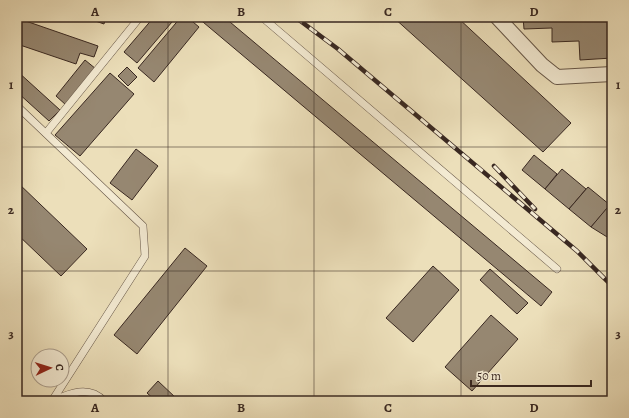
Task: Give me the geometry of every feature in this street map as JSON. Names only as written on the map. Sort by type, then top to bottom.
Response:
[{"type":"street","points":[[497,17],[542,65],[557,77],[612,74]]},
{"type":"lane","points":[[46,133],[140,17]]},
{"type":"lane","points":[[262,17],[557,269]]},
{"type":"lane","points":[[17,106],[143,226],[145,256],[52,401]]},
{"type":"lane","points":[[52,401],[74,392],[98,394],[104,401]]},
{"type":"building","points":[[84,17],[106,17],[104,24]]},
{"type":"building","points":[[154,17],[166,17],[172,22],[137,63],[124,52]]},
{"type":"building","points":[[181,17],[187,17],[199,27],[154,82],[138,68]]},
{"type":"building","points":[[197,17],[224,17],[552,292],[541,306]]},
{"type":"building","points":[[393,17],[457,17],[571,123],[543,152]]},
{"type":"building","points":[[523,17],[612,17],[612,58],[580,60],[579,41],[552,42],[552,28],[524,29]]},
{"type":"building","points":[[17,18],[98,46],[94,57],[80,53],[76,64],[17,44]]},
{"type":"building","points":[[85,60],[96,69],[66,105],[56,96]]},
{"type":"building","points":[[127,67],[137,77],[128,86],[118,76]]},
{"type":"building","points":[[17,71],[60,110],[49,121],[17,92]]},
{"type":"building","points":[[110,73],[134,94],[80,156],[55,135]]},
{"type":"building","points":[[136,149],[158,166],[132,200],[110,183]]},
{"type":"building","points":[[534,155],[557,174],[545,189],[522,170]]},
{"type":"building","points":[[562,169],[586,189],[569,209],[545,189]]},
{"type":"building","points":[[17,182],[87,249],[61,276],[17,234]]},
{"type":"building","points":[[588,187],[610,205],[591,227],[569,209]]},
{"type":"building","points":[[607,208],[612,212],[612,240],[591,227]]},
{"type":"building","points":[[185,248],[207,266],[137,354],[114,335]]},
{"type":"building","points":[[433,266],[459,290],[413,342],[386,318]]},
{"type":"building","points":[[490,269],[528,303],[517,314],[480,280]]},
{"type":"building","points":[[491,315],[518,339],[472,391],[445,367]]},
{"type":"building","points":[[158,381],[176,398],[173,401],[156,401],[147,393]]},
{"type":"railway","points":[[295,17],[338,49],[577,251],[612,286]]},
{"type":"railway","points":[[494,166],[535,209]]}]
